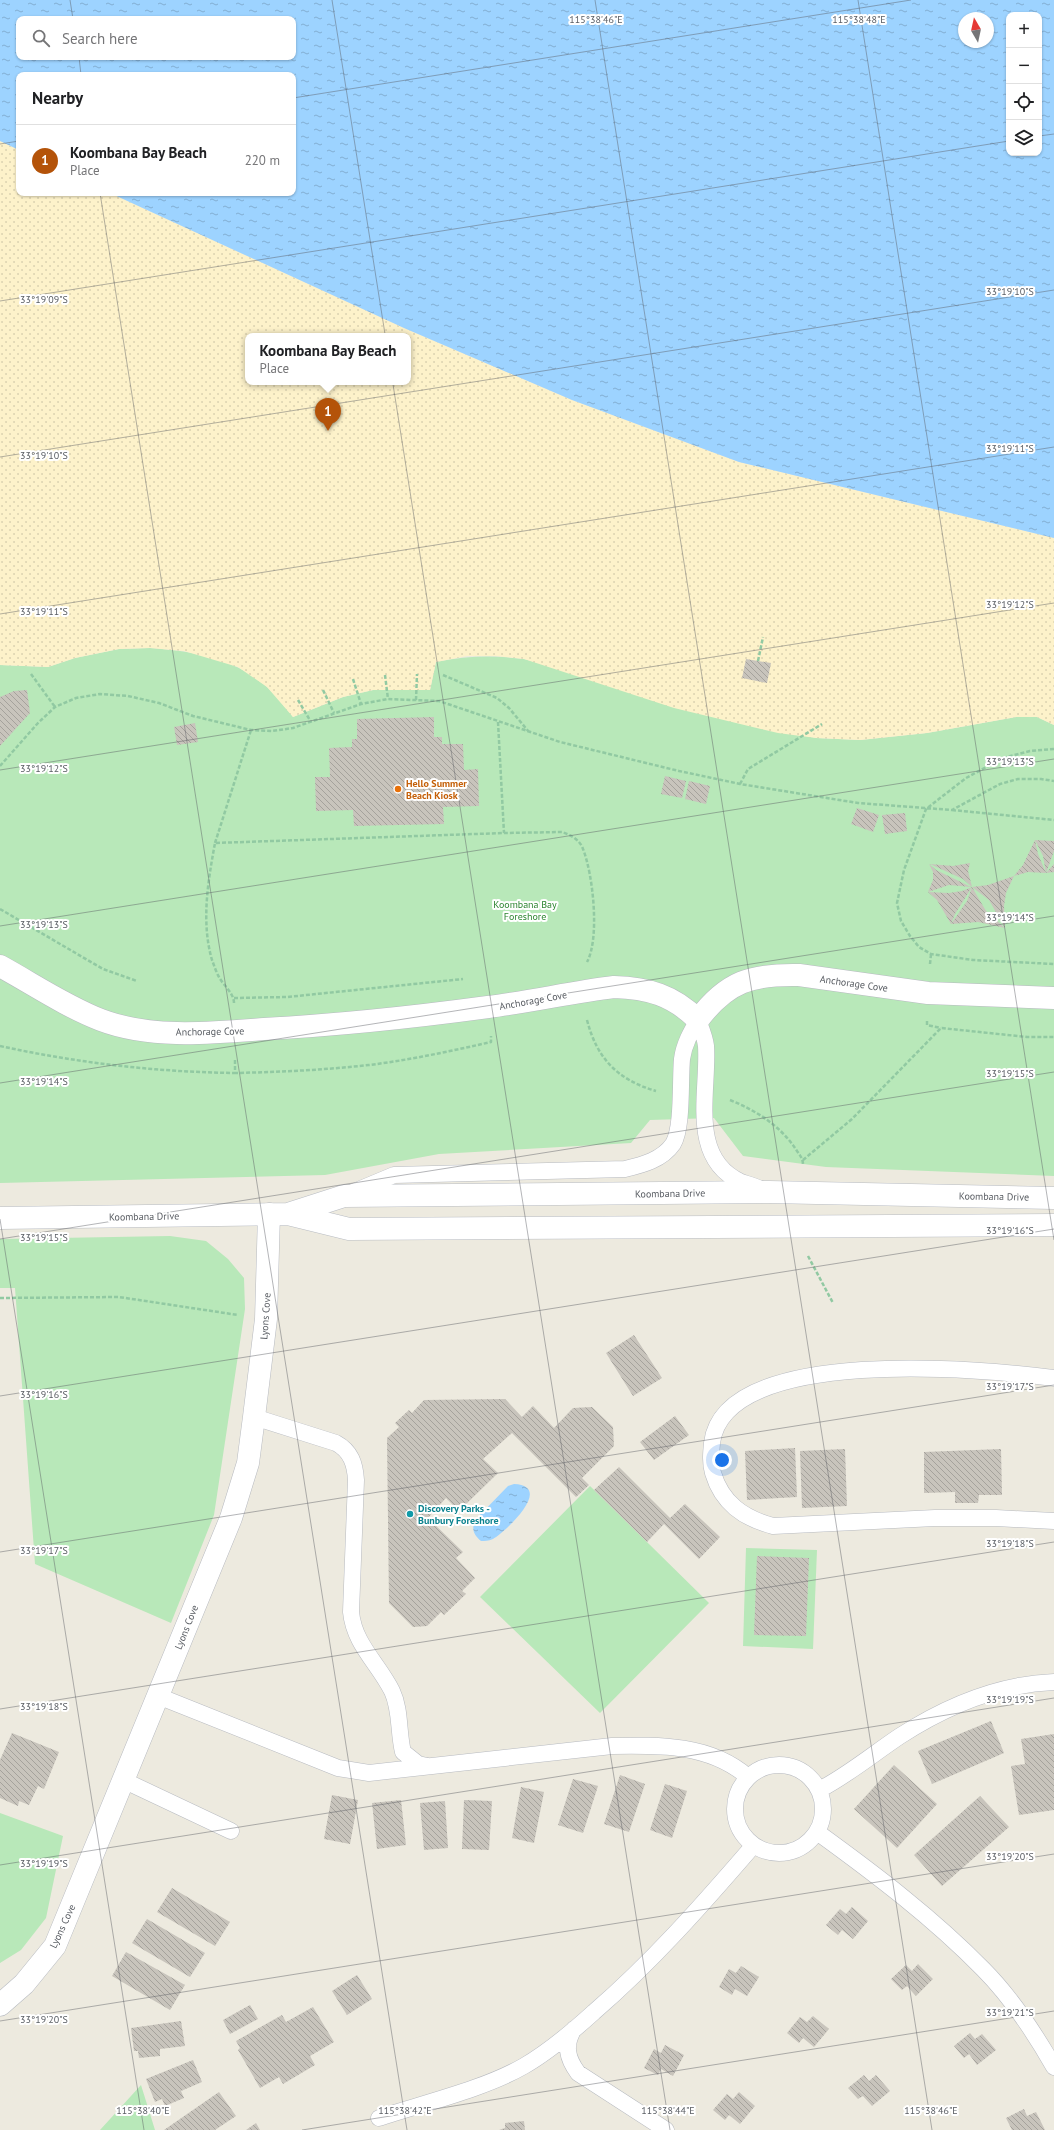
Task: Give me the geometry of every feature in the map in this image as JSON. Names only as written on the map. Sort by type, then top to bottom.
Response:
[{"type":"street","name":"Anchorage Cove","points":[[0,966],[68,1004],[101,1020],[130,1028],[166,1032],[235,1031],[374,1022],[490,1007],[586,990],[614,987],[633,987],[651,991],[685,1006],[698,1020],[713,1002],[743,981],[778,974],[799,975],[928,993],[1054,998]]},
{"type":"street","name":"Koombana Drive","points":[[279,1214],[344,1196],[769,1192],[1054,1198]]},
{"type":"street","name":"Koombana Drive","points":[[0,1218],[279,1214],[349,1229],[1054,1225]]},
{"type":"street","name":"Lyons Cove","points":[[0,2005],[24,1984],[55,1946],[231,1518],[248,1463],[279,1214]]},
{"type":"lane","points":[[698,1020],[706,1045],[704,1127],[713,1157],[723,1168],[739,1181],[769,1192]]},
{"type":"lane","points":[[344,1196],[394,1175],[625,1169],[644,1165],[660,1156],[673,1144],[678,1128],[682,1058],[689,1035],[698,1020]]},
{"type":"lane","points":[[1054,1378],[951,1370],[884,1369],[823,1373],[780,1382],[742,1398],[719,1422],[713,1437],[711,1454],[712,1470],[717,1486],[726,1500],[739,1512],[754,1521],[773,1526],[934,1518],[996,1518],[1054,1521]]},
{"type":"lane","points":[[254,1417],[336,1443],[345,1448],[350,1456],[355,1467],[356,1480],[351,1612],[352,1626],[358,1639],[392,1691],[397,1708],[403,1752],[418,1764],[429,1767]]},
{"type":"lane","points":[[819,1790],[932,1717],[968,1701],[1006,1688],[1054,1682]]},
{"type":"lane","points":[[158,1696],[338,1768],[369,1773],[612,1746],[650,1746],[677,1747],[722,1759],[748,1777]]},
{"type":"lane","points":[[770,1765],[786,1765],[800,1770],[811,1778],[819,1790],[823,1804],[823,1818],[817,1832],[808,1843],[796,1851],[781,1854],[767,1852],[753,1846],[742,1836],[736,1822],[734,1807],[738,1793],[748,1777],[770,1765]]},
{"type":"lane","points":[[123,1780],[231,1831]]},
{"type":"lane","points":[[817,1832],[863,1865],[915,1908],[984,1969],[1031,2028],[1054,2067]]},
{"type":"lane","points":[[379,2118],[502,2077],[549,2050],[618,1991],[653,1957],[709,1897],[753,1846]]},
{"type":"lane","points":[[574,2029],[569,2038],[567,2047],[571,2064],[578,2073],[666,2130]]},
{"type":"path","points":[[758,661],[763,637]]},
{"type":"path","points":[[31,674],[55,707]]},
{"type":"path","points":[[416,700],[417,674]]},
{"type":"path","points":[[385,675],[388,699]]},
{"type":"path","points":[[443,675],[497,698],[509,708],[529,732]]},
{"type":"path","points":[[354,679],[361,704]]},
{"type":"path","points":[[322,690],[334,713]]},
{"type":"path","points":[[0,766],[38,723],[55,707],[76,698],[100,694],[128,696],[159,703],[193,716],[251,730],[279,730],[293,728],[361,704],[388,699],[439,701],[456,705],[498,722],[567,744],[740,784],[858,802],[1054,820]]},
{"type":"path","points":[[298,700],[311,722]]},
{"type":"path","points":[[498,722],[504,833]]},
{"type":"path","points":[[740,784],[748,769],[822,724]]},
{"type":"path","points":[[235,1074],[234,998],[219,977],[212,959],[208,936],[207,903],[215,844],[251,730]]},
{"type":"path","points":[[1054,749],[1030,751],[1003,758],[966,778],[926,808],[904,870],[897,903],[901,921],[910,936],[919,947],[931,954],[973,960],[1054,964]]},
{"type":"path","points":[[952,810],[1000,784],[1018,779],[1041,778],[1054,780]]},
{"type":"path","points":[[215,844],[562,832],[574,838],[583,848],[592,891],[594,936],[591,954],[586,964],[586,990]]},
{"type":"path","points":[[0,908],[103,969],[138,981]]},
{"type":"path","points":[[234,998],[287,996],[464,979]]},
{"type":"path","points":[[803,1160],[852,1119],[941,1028],[1027,1037],[1054,1037]]},
{"type":"path","points":[[0,1046],[70,1060],[144,1069],[235,1074],[369,1065],[427,1056],[491,1042],[492,1034]]},
{"type":"path","points":[[0,1298],[119,1297],[266,1319]]},
{"type":"green space","name":"Koombana Bay Foreshore","points":[[150,648],[197,654],[241,669],[255,677],[267,687],[293,717],[343,697],[373,690],[430,690],[436,662],[469,657],[501,657],[524,659],[816,738],[860,740],[927,733],[1016,717],[1037,717],[1054,725],[1054,1176],[826,1167],[743,1156],[714,1118],[650,1120],[631,1143],[439,1154],[325,1175],[0,1183],[0,665],[48,667],[75,658],[119,649]]},
{"type":"green space","points":[[170,1236],[206,1241],[228,1259],[244,1278],[245,1309],[214,1515],[171,1623],[35,1564],[15,1288],[0,1288],[0,1239]]},
{"type":"green space","points":[[590,1486],[709,1603],[600,1713],[480,1597]]},
{"type":"green space","points":[[746,1548],[817,1550],[813,1649],[743,1646]]},
{"type":"green space","points":[[0,1813],[63,1836],[46,1918],[21,1950],[0,1963]]},
{"type":"green space","points":[[141,2085],[155,2130],[100,2130]]},
{"type":"sand","points":[[0,141],[16,149],[16,196],[117,196],[404,328],[572,400],[739,462],[1054,538],[1054,725],[1037,717],[1016,717],[927,733],[860,740],[816,738],[778,733],[674,708],[524,659],[496,656],[467,656],[436,662],[430,690],[373,690],[343,697],[293,717],[267,687],[238,667],[184,651],[150,648],[119,649],[75,658],[48,667],[0,665]]},
{"type":"water","points":[[0,0],[1054,0],[1054,538],[739,462],[572,400],[404,328],[117,196],[296,196],[296,72],[16,72],[16,149],[0,141]]},
{"type":"water","points":[[514,1484],[525,1487],[530,1492],[529,1500],[516,1519],[499,1535],[491,1540],[481,1541],[476,1536],[473,1528],[476,1519],[508,1486]]},
{"type":"building","points":[[746,659],[771,663],[767,683],[742,678]]},
{"type":"building","points":[[27,690],[30,713],[0,746],[0,697],[14,691]]},
{"type":"building","points":[[434,717],[434,737],[442,737],[442,744],[463,744],[464,770],[478,769],[479,806],[443,807],[444,824],[354,826],[353,810],[316,811],[315,777],[330,777],[329,748],[352,747],[352,739],[357,739],[357,719]]},
{"type":"building","points":[[195,723],[198,742],[177,745],[174,727]]},
{"type":"building","points":[[665,776],[686,781],[682,798],[661,794]]},
{"type":"building","points":[[689,781],[710,786],[706,804],[685,799]]},
{"type":"building","points":[[857,808],[879,815],[873,832],[851,824]]},
{"type":"building","points":[[905,813],[907,831],[885,834],[882,815]]},
{"type":"building","points":[[1035,840],[1054,841],[1054,851],[1046,873],[1043,856]]},
{"type":"building","points":[[1035,840],[1038,854],[1046,873],[1028,872],[1014,876],[1023,865]]},
{"type":"building","points":[[970,863],[968,871],[972,887],[963,879],[930,864],[953,866]]},
{"type":"building","points":[[929,864],[936,870],[971,887],[949,885],[928,892],[933,880],[933,872]]},
{"type":"building","points":[[1054,864],[1054,872],[1046,873]]},
{"type":"building","points":[[1014,876],[1006,893],[1004,906],[1005,928],[989,900],[972,887],[988,885]]},
{"type":"building","points":[[972,887],[986,911],[1005,928],[978,922],[951,924],[967,901]]},
{"type":"building","points":[[972,887],[955,914],[951,924],[937,900],[928,892],[949,893],[962,891]]},
{"type":"building","points":[[634,1335],[662,1378],[633,1396],[606,1353]]},
{"type":"building","name":"Discovery Parks - Bunbury Foreshore","points":[[505,1399],[522,1417],[533,1406],[554,1428],[573,1408],[592,1407],[613,1427],[614,1446],[582,1478],[589,1485],[576,1497],[512,1433],[483,1459],[498,1473],[459,1511],[446,1498],[428,1518],[463,1552],[456,1558],[475,1578],[462,1591],[466,1594],[444,1615],[441,1612],[427,1626],[413,1627],[389,1603],[387,1438],[399,1427],[395,1423],[409,1410],[412,1413],[424,1400]]},
{"type":"building","points":[[675,1416],[689,1435],[654,1460],[640,1442]]},
{"type":"building","points":[[795,1448],[797,1497],[747,1500],[745,1451]]},
{"type":"building","points":[[845,1449],[847,1506],[802,1508],[800,1451]]},
{"type":"building","points":[[1001,1449],[1002,1495],[979,1495],[978,1503],[955,1503],[955,1492],[924,1493],[924,1452]]},
{"type":"building","points":[[619,1467],[670,1518],[685,1504],[720,1537],[699,1559],[664,1524],[647,1542],[594,1490]]},
{"type":"building","points":[[757,1556],[809,1558],[806,1636],[754,1635]]},
{"type":"building","points":[[991,1721],[1004,1753],[932,1784],[918,1751]]},
{"type":"building","points":[[12,1733],[59,1752],[44,1789],[38,1786],[29,1805],[19,1801],[18,1806],[0,1798],[0,1760]]},
{"type":"building","points":[[1054,1734],[1054,1810],[1019,1815],[1011,1766],[1025,1764],[1021,1739]]},
{"type":"building","points":[[894,1765],[937,1804],[897,1848],[854,1809]]},
{"type":"building","points":[[620,1775],[645,1784],[629,1832],[604,1824]]},
{"type":"building","points":[[573,1779],[598,1786],[583,1833],[558,1825]]},
{"type":"building","points":[[665,1784],[687,1791],[672,1838],[650,1830]]},
{"type":"building","points":[[521,1787],[544,1792],[534,1843],[512,1838]]},
{"type":"building","points":[[332,1795],[358,1800],[350,1844],[324,1839]]},
{"type":"building","points":[[980,1796],[1009,1827],[942,1886],[914,1855]]},
{"type":"building","points":[[401,1800],[406,1845],[377,1849],[372,1803]]},
{"type":"building","points":[[464,1800],[492,1801],[489,1850],[462,1849]]},
{"type":"building","points":[[445,1801],[448,1848],[424,1850],[420,1803]]},
{"type":"building","points":[[172,1888],[230,1922],[215,1946],[157,1912]]},
{"type":"building","points":[[852,1907],[868,1921],[853,1939],[842,1930],[838,1935],[826,1925],[840,1909],[846,1914]]},
{"type":"building","points":[[147,1919],[205,1953],[190,1977],[132,1943]]},
{"type":"building","points":[[126,1952],[185,1985],[170,2010],[112,1976]]},
{"type":"building","points":[[918,1964],[933,1979],[916,1996],[907,1986],[902,1990],[891,1979],[906,1965],[912,1971]]},
{"type":"building","points":[[741,1966],[759,1977],[747,1996],[735,1989],[732,1995],[719,1987],[729,1969],[736,1973]]},
{"type":"building","points":[[357,1975],[372,1999],[347,2015],[332,1991]]},
{"type":"building","points":[[250,2005],[258,2019],[230,2034],[223,2020]]},
{"type":"building","points":[[313,2007],[334,2042],[310,2056],[315,2065],[283,2084],[279,2077],[260,2088],[238,2050],[240,2048],[236,2041],[282,2015],[286,2022]]},
{"type":"building","points":[[813,2016],[829,2029],[814,2047],[803,2038],[799,2043],[787,2033],[800,2017],[807,2022]]},
{"type":"building","points":[[181,2021],[185,2046],[160,2049],[160,2056],[139,2058],[138,2051],[134,2051],[131,2028]]},
{"type":"building","points":[[970,2033],[975,2039],[982,2034],[996,2050],[977,2065],[969,2054],[964,2058],[954,2046]]},
{"type":"building","points":[[665,2045],[684,2055],[673,2076],[661,2069],[658,2075],[644,2068],[654,2049],[661,2053]]},
{"type":"building","points":[[193,2060],[202,2082],[181,2091],[184,2098],[165,2106],[162,2099],[155,2102],[146,2079]]},
{"type":"building","points":[[864,2075],[869,2081],[876,2075],[890,2091],[872,2106],[863,2096],[858,2099],[848,2088]]},
{"type":"building","points":[[219,2092],[236,2116],[215,2130],[164,2130]]},
{"type":"building","points":[[739,2092],[755,2106],[740,2124],[729,2115],[725,2120],[713,2110],[727,2094],[733,2099]]},
{"type":"building","points":[[1024,2109],[1027,2116],[1036,2112],[1045,2130],[1012,2130],[1006,2118]]},
{"type":"building","points":[[524,2121],[525,2130],[499,2130],[505,2128],[505,2123]]},
{"type":"building","points":[[256,2123],[260,2130],[246,2130]]},
{"type":"place","name":"Koombana Bay Beach","points":[[328,431]]},
{"type":"place","name":"Hello Summer Beach Kiosk","points":[[398,789]]},
{"type":"place","name":"Discovery Parks - Bunbury Foreshore","points":[[410,1514]]}]
